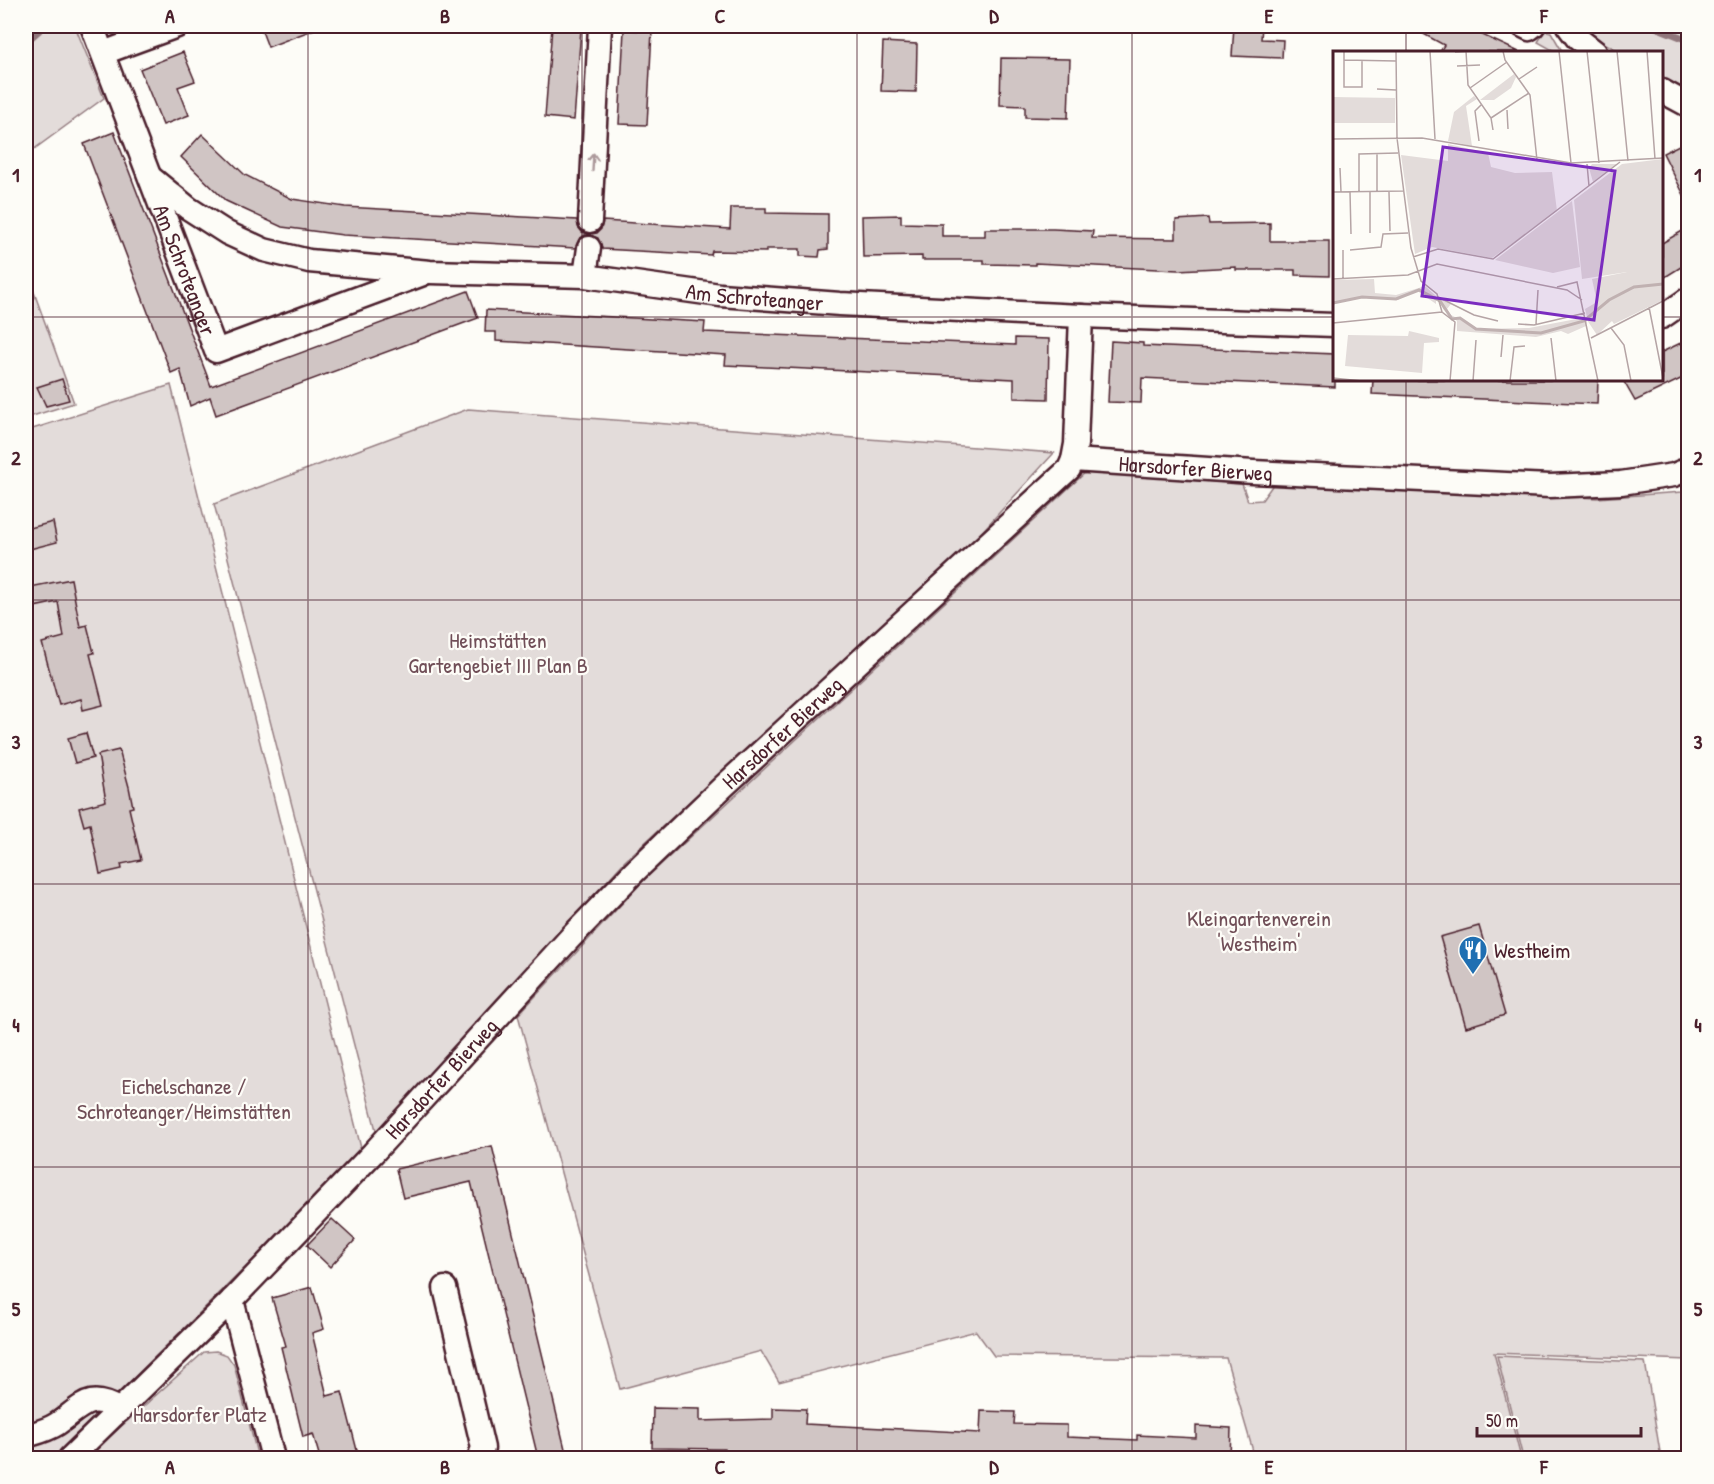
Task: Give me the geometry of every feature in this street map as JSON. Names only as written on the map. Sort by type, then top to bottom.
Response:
[{"type":"street","name":"Am Schroteanger","points":[[92,26],[216,351],[430,272]]},
{"type":"street","points":[[103,54],[177,26]]},
{"type":"street","points":[[590,221],[600,26]]},
{"type":"street","points":[[1523,26],[1529,29],[1533,26]]},
{"type":"street","points":[[1568,26],[1577,38],[1594,51]]},
{"type":"street","points":[[1663,92],[1689,105]]},
{"type":"street","name":"Am Schroteanger","points":[[150,177],[201,218],[227,233],[264,250],[309,261],[430,272],[585,276],[737,297],[1081,316],[1333,326]]},
{"type":"street","points":[[585,276],[589,248]]},
{"type":"street","points":[[1663,315],[1689,299]]},
{"type":"street","points":[[1073,460],[1076,444],[1081,316]]},
{"type":"street","name":"Harsdorfer Bierweg","points":[[70,1458],[232,1300],[373,1153],[571,937],[635,871],[724,786],[1067,471],[1073,460],[1253,472],[1550,486],[1621,483],[1674,475],[1689,469]]},
{"type":"street","points":[[446,1288],[483,1448],[479,1458]]},
{"type":"street","points":[[232,1300],[273,1458]]},
{"type":"street","points":[[26,1436],[56,1425],[78,1407],[93,1401],[105,1401],[120,1410]]},
{"type":"green space","points":[[26,26],[75,26],[104,98],[26,155]]},
{"type":"green space","points":[[110,26],[149,26],[115,38]]},
{"type":"green space","points":[[1582,26],[1688,27],[1688,92],[1663,77],[1663,51],[1618,51],[1590,35]]},
{"type":"green space","points":[[1544,32],[1551,32],[1562,51],[1554,51],[1538,42]]},
{"type":"green space","points":[[26,270],[74,403],[26,418]]},
{"type":"green space","name":"Eichelschanze / Schroteanger/Heimstätten","points":[[171,385],[362,1152],[53,1458],[26,1458],[26,431]]},
{"type":"green space","name":"Heimstätten Gartengebiet III Plan B","points":[[468,409],[1054,453],[977,537],[625,861],[377,1134],[214,504]]},
{"type":"green space","name":"Kleingartenverein 'Westheim'","points":[[1086,472],[1242,484],[1248,501],[1262,500],[1274,483],[1597,498],[1683,492],[1688,489],[1688,1360],[1494,1353],[1521,1458],[1255,1458],[1226,1358],[994,1356],[976,1331],[779,1382],[761,1351],[620,1389],[518,1015],[644,880]]},
{"type":"green space","name":"Harsdorfer Platz","points":[[216,1351],[227,1355],[234,1365],[258,1458],[86,1458],[204,1352]]},
{"type":"green space","points":[[1497,1356],[1645,1362],[1661,1458],[1523,1458]]},
{"type":"building","points":[[260,26],[320,26],[320,27],[268,47]]},
{"type":"building","points":[[1234,26],[1262,26],[1261,39],[1283,40],[1282,58],[1232,56]]},
{"type":"building","points":[[1409,26],[1482,26],[1478,33],[1517,51],[1441,51],[1444,45]]},
{"type":"building","points":[[552,27],[581,29],[574,120],[545,117]]},
{"type":"building","points":[[624,30],[652,31],[647,125],[619,124]]},
{"type":"building","points":[[883,42],[917,44],[916,92],[881,91]]},
{"type":"building","points":[[183,52],[195,81],[178,87],[189,115],[163,125],[140,69]]},
{"type":"building","points":[[1001,58],[1070,59],[1068,118],[1025,117],[1025,106],[1000,105]]},
{"type":"building","points":[[114,132],[211,386],[468,291],[478,318],[216,415],[210,397],[190,406],[180,369],[171,373],[84,144]]},
{"type":"building","points":[[202,134],[245,175],[292,199],[345,207],[577,220],[582,232],[590,234],[597,233],[601,229],[603,221],[730,229],[731,208],[766,208],[766,213],[828,214],[828,249],[820,250],[819,257],[800,256],[800,249],[766,249],[766,252],[712,251],[711,255],[602,249],[598,238],[590,235],[579,239],[575,248],[343,235],[282,227],[226,201],[181,157]]},
{"type":"building","points":[[1689,140],[1689,205],[1663,153]]},
{"type":"building","points":[[901,215],[901,223],[942,224],[942,236],[985,236],[985,229],[1053,229],[1093,231],[1092,238],[1176,239],[1176,220],[1208,218],[1209,224],[1270,223],[1270,241],[1329,241],[1329,276],[1295,275],[1295,270],[1236,270],[1236,267],[1178,270],[1035,263],[1035,265],[984,264],[984,260],[922,260],[922,256],[863,257],[862,216]]},
{"type":"building","points":[[1689,227],[1689,262],[1663,278],[1663,242]]},
{"type":"building","points":[[486,310],[705,322],[704,332],[1015,345],[1015,338],[1049,339],[1048,399],[1014,398],[1014,379],[725,365],[726,355],[496,341],[496,332],[485,332]]},
{"type":"building","points":[[1689,339],[1689,375],[1635,401],[1624,381],[1663,381],[1663,352]]},
{"type":"building","points":[[1111,341],[1143,343],[1143,346],[1333,354],[1335,387],[1142,378],[1141,403],[1108,402]]},
{"type":"building","points":[[62,379],[69,400],[46,406],[37,387]]},
{"type":"building","points":[[1373,381],[1598,381],[1597,404],[1372,394]]},
{"type":"building","points":[[53,522],[57,542],[26,550],[26,529]]},
{"type":"building","points":[[71,579],[80,627],[87,625],[94,653],[90,654],[103,705],[83,710],[81,699],[59,705],[42,643],[64,637],[58,602],[34,607],[30,587]]},
{"type":"building","points":[[86,733],[93,758],[75,763],[68,738]]},
{"type":"building","points":[[119,750],[133,807],[129,808],[141,860],[121,864],[122,869],[100,874],[90,824],[84,826],[79,808],[106,801],[98,755]]},
{"type":"building","name":"Westheim","points":[[1479,926],[1505,1015],[1466,1027],[1440,937]]},
{"type":"building","points":[[492,1146],[566,1453],[544,1458],[538,1458],[471,1182],[403,1198],[396,1169]]},
{"type":"building","points":[[332,1219],[355,1240],[330,1267],[307,1245]]},
{"type":"building","points":[[312,1287],[324,1329],[312,1333],[327,1396],[342,1392],[359,1458],[320,1458],[313,1434],[303,1437],[281,1347],[286,1346],[272,1298]]},
{"type":"building","points":[[653,1408],[700,1409],[700,1421],[773,1419],[773,1408],[806,1409],[805,1424],[980,1433],[981,1411],[1015,1412],[1014,1424],[1067,1425],[1067,1437],[1137,1440],[1137,1435],[1196,1438],[1196,1426],[1231,1428],[1230,1458],[824,1458],[824,1456],[725,1455],[725,1449],[652,1448]]},
{"type":"waterway","points":[[26,42],[44,26]]},
{"type":"waterway","points":[[1653,26],[1688,40]]},
{"type":"place","name":"Westheim","points":[[1473,976]]}]
